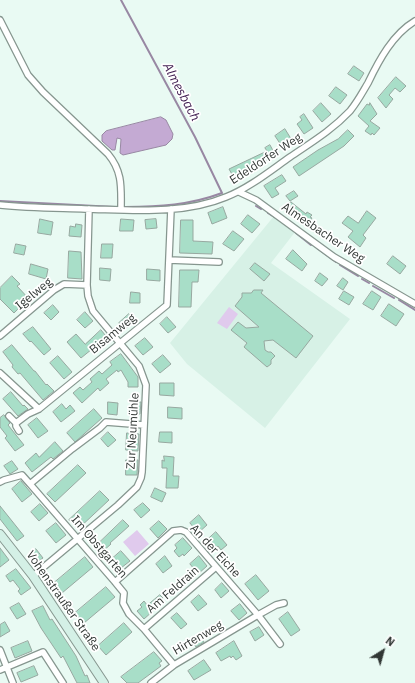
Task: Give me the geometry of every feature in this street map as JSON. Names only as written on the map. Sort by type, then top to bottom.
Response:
[{"type":"main road","name":"Vohenstraußer Straße","points":[[0,534],[33,576],[104,683]]},
{"type":"street","points":[[0,20],[28,75],[43,92],[116,163],[119,173],[121,210]]},
{"type":"street","name":"Edeldorfer Weg","points":[[0,205],[18,207],[121,210],[171,209],[210,202],[239,192],[332,129],[351,110],[363,94],[385,52],[405,27],[415,21]]},
{"type":"street","name":"Almesbacher Weg","points":[[239,192],[256,200],[334,257],[415,304]]},
{"type":"street","name":"Zur Neumühle","points":[[33,576],[137,486],[142,472],[146,385],[139,366],[93,310],[88,296],[89,209]]},
{"type":"street","name":"Bisamweg","points":[[16,424],[28,414],[39,409],[167,304],[171,209]]},
{"type":"street","points":[[169,260],[219,262]]},
{"type":"street","name":"Igelweg","points":[[0,336],[54,290],[64,284],[87,285]]},
{"type":"street","points":[[0,373],[39,409]]},
{"type":"street","points":[[9,416],[16,424],[18,431]]},
{"type":"street","points":[[30,484],[106,422],[144,425]]},
{"type":"street","name":"Im Obstgarten","points":[[0,482],[22,475],[124,593],[123,603],[129,614],[144,629],[174,665]]},
{"type":"street","name":"An der Eiche","points":[[115,582],[173,531],[178,530],[186,532],[258,615]]},
{"type":"street","name":"Am Feldrain","points":[[144,629],[216,567]]},
{"type":"street","name":"Hirtenweg","points":[[151,683],[174,665],[258,615],[276,605],[284,603]]},
{"type":"street","points":[[258,615],[280,644]]},
{"type":"street","points":[[0,650],[13,683]]},
{"type":"street","points":[[0,670],[43,652],[64,683]]},
{"type":"shaded area","points":[[161,117],[166,120],[173,134],[172,139],[166,145],[123,155],[120,153],[121,139],[117,138],[115,150],[112,150],[102,141],[102,135],[106,131]]},
{"type":"shaded area","points":[[274,216],[295,232],[271,263],[350,319],[265,428],[187,364],[170,343]]},
{"type":"shaded area","points":[[229,307],[238,314],[227,329],[217,323]]},
{"type":"shaded area","points":[[137,530],[149,544],[135,556],[123,542]]},
{"type":"building","points":[[354,66],[364,73],[359,81],[348,74]]},
{"type":"building","points":[[396,77],[406,86],[400,92],[395,88],[389,95],[393,99],[386,108],[378,98]]},
{"type":"building","points":[[336,87],[347,95],[340,104],[329,96]]},
{"type":"building","points":[[321,103],[331,114],[322,122],[313,111]]},
{"type":"building","points":[[370,103],[377,114],[370,121],[380,128],[374,135],[372,133],[371,135],[365,131],[369,126],[358,116],[367,104],[369,105]]},
{"type":"building","points":[[304,114],[313,128],[304,134],[297,124],[302,120],[300,117]]},
{"type":"building","points":[[285,129],[293,142],[283,148],[275,136]]},
{"type":"building","points":[[348,130],[354,136],[344,146],[299,176],[293,167],[318,150],[338,139]]},
{"type":"building","points":[[270,145],[276,156],[261,164],[262,166],[253,171],[252,168],[234,178],[229,169],[267,151],[265,148]]},
{"type":"building","points":[[282,175],[286,181],[275,188],[279,194],[272,198],[264,186]]},
{"type":"building","points":[[294,191],[298,196],[290,201],[286,196]]},
{"type":"building","points":[[291,202],[306,214],[307,212],[312,215],[310,217],[312,218],[307,225],[285,210]]},
{"type":"building","points":[[223,207],[227,218],[212,224],[208,213]]},
{"type":"building","points":[[367,211],[376,218],[363,235],[366,238],[360,247],[348,237],[353,231],[342,223],[348,216],[358,223]]},
{"type":"building","points":[[248,215],[260,224],[252,233],[241,224]]},
{"type":"building","points":[[40,219],[53,222],[51,235],[38,233]]},
{"type":"building","points":[[121,219],[134,220],[133,231],[120,231]]},
{"type":"building","points":[[156,219],[157,228],[146,229],[145,220]]},
{"type":"building","points":[[181,220],[193,220],[193,241],[213,242],[212,254],[180,253]]},
{"type":"building","points":[[76,224],[82,225],[81,237],[69,236],[70,226],[75,227]]},
{"type":"building","points":[[233,231],[244,239],[234,251],[223,244]]},
{"type":"building","points":[[16,244],[26,246],[24,255],[14,253]]},
{"type":"building","points":[[102,244],[113,244],[112,258],[101,258]]},
{"type":"building","points":[[293,250],[307,264],[302,271],[286,259]]},
{"type":"building","points":[[69,251],[81,252],[82,279],[68,278]]},
{"type":"building","points":[[393,256],[406,266],[400,274],[387,264]]},
{"type":"building","points":[[255,263],[270,274],[264,281],[250,269]]},
{"type":"building","points":[[31,264],[48,269],[46,279],[29,274]]},
{"type":"building","points":[[100,268],[111,269],[110,281],[100,280]]},
{"type":"building","points":[[147,269],[160,270],[160,281],[147,280]]},
{"type":"building","points":[[180,270],[199,270],[198,282],[192,282],[191,307],[179,307]]},
{"type":"building","points":[[320,273],[328,279],[322,286],[315,281]]},
{"type":"building","points":[[12,276],[20,284],[17,286],[30,300],[14,313],[0,299],[0,288]]},
{"type":"building","points":[[343,278],[348,282],[343,290],[337,286]]},
{"type":"building","points":[[254,290],[263,290],[261,293],[313,336],[296,358],[273,340],[264,341],[265,350],[271,352],[275,356],[271,360],[271,364],[267,367],[244,347],[247,343],[231,330],[238,322],[246,328],[259,327],[235,306],[242,297],[242,293],[251,293]]},
{"type":"building","points":[[344,291],[354,297],[349,305],[339,299]]},
{"type":"building","points":[[372,291],[381,297],[373,310],[363,304]]},
{"type":"building","points":[[131,292],[140,293],[140,303],[130,303]]},
{"type":"building","points":[[389,304],[404,314],[396,326],[381,316]]},
{"type":"building","points":[[53,305],[59,312],[51,320],[44,313]]},
{"type":"building","points":[[85,312],[93,321],[85,328],[77,320]]},
{"type":"building","points":[[129,314],[135,321],[124,330],[119,323]]},
{"type":"building","points":[[167,317],[176,327],[168,333],[160,324]]},
{"type":"building","points":[[33,327],[51,349],[44,355],[23,334]]},
{"type":"building","points":[[101,330],[110,341],[100,349],[97,345],[81,358],[67,342],[76,334],[85,344]]},
{"type":"building","points":[[145,338],[153,347],[143,355],[135,346]]},
{"type":"building","points":[[12,345],[46,385],[47,384],[54,391],[43,400],[20,373],[18,374],[12,367],[13,365],[3,352]]},
{"type":"building","points":[[121,354],[138,377],[138,387],[128,387],[128,382],[121,370],[118,372],[117,370],[106,379],[109,383],[100,391],[98,388],[82,403],[73,393],[80,387],[83,390],[92,382],[90,379],[99,371],[102,374],[112,365],[110,362]]},
{"type":"building","points":[[163,355],[171,364],[160,373],[152,364]]},
{"type":"building","points":[[58,356],[72,372],[64,379],[50,363]]},
{"type":"building","points":[[160,383],[174,383],[174,396],[160,395]]},
{"type":"building","points":[[11,392],[23,406],[24,405],[28,409],[18,416],[3,399]]},
{"type":"building","points":[[108,402],[118,403],[117,415],[108,414]]},
{"type":"building","points":[[132,402],[141,402],[140,414],[129,413],[129,408],[131,408]]},
{"type":"building","points":[[62,404],[66,409],[70,405],[75,411],[61,422],[53,412]]},
{"type":"building","points":[[168,407],[182,408],[182,419],[168,418]]},
{"type":"building","points":[[94,409],[102,418],[75,442],[67,433]]},
{"type":"building","points":[[4,415],[10,423],[8,425],[24,445],[15,451],[5,438],[7,436],[0,427],[0,418]]},
{"type":"building","points":[[37,418],[48,431],[38,438],[28,425]]},
{"type":"building","points":[[108,432],[116,440],[108,447],[101,439]]},
{"type":"building","points":[[160,432],[172,432],[172,443],[159,442]]},
{"type":"building","points":[[127,433],[139,434],[138,451],[126,450]]},
{"type":"building","points":[[55,442],[63,451],[53,459],[51,457],[32,472],[25,463],[36,453],[39,457]]},
{"type":"building","points":[[164,456],[174,457],[173,476],[179,476],[178,488],[166,488],[167,468],[162,468],[162,460],[164,461]]},
{"type":"building","points":[[126,460],[138,460],[137,475],[126,475]]},
{"type":"building","points":[[12,461],[18,469],[10,474],[4,466]]},
{"type":"building","points":[[78,465],[86,473],[55,502],[47,494]]},
{"type":"building","points":[[21,481],[32,494],[22,502],[12,489]]},
{"type":"building","points":[[155,488],[166,493],[162,502],[151,497]]},
{"type":"building","points":[[100,491],[109,500],[78,529],[69,520]]},
{"type":"building","points":[[143,503],[150,510],[141,518],[134,510]]},
{"type":"building","points":[[40,504],[48,513],[39,521],[31,512]]},
{"type":"building","points":[[0,506],[24,536],[17,541],[0,519]]},
{"type":"building","points":[[199,515],[207,525],[198,533],[190,523]]},
{"type":"building","points":[[123,520],[129,526],[102,552],[97,545]]},
{"type":"building","points":[[159,521],[167,529],[158,538],[150,529]]},
{"type":"building","points":[[56,523],[66,535],[56,543],[46,531]]},
{"type":"building","points":[[216,532],[227,545],[221,550],[218,546],[212,551],[205,542]]},
{"type":"building","points":[[183,538],[192,548],[184,556],[183,554],[179,557],[174,551],[177,548],[175,545]]},
{"type":"building","points":[[0,548],[9,560],[0,567]]},
{"type":"building","points":[[36,549],[43,558],[35,564],[28,556]]},
{"type":"building","points":[[121,551],[130,561],[121,568],[113,558]]},
{"type":"building","points":[[165,556],[172,566],[163,573],[156,564]]},
{"type":"building","points":[[199,556],[207,566],[198,574],[190,564]]},
{"type":"building","points":[[85,557],[93,567],[62,593],[54,583]]},
{"type":"building","points":[[16,569],[31,588],[21,595],[18,591],[20,589],[13,580],[10,582],[6,576]]},
{"type":"building","points":[[256,575],[269,591],[258,600],[245,584]]},
{"type":"building","points":[[222,583],[229,591],[221,598],[215,590]]},
{"type":"building","points":[[106,587],[115,597],[84,623],[75,613]]},
{"type":"building","points":[[160,595],[163,598],[151,609],[153,611],[144,619],[137,611],[142,607],[140,605],[144,601],[147,605]]},
{"type":"building","points":[[199,595],[207,604],[198,611],[191,602]]},
{"type":"building","points":[[19,603],[26,614],[17,619],[10,608]]},
{"type":"building","points":[[240,604],[247,613],[239,620],[231,611]]},
{"type":"building","points":[[43,606],[50,620],[52,619],[76,656],[85,676],[87,675],[90,683],[77,683],[63,656],[61,658],[41,628],[32,611]]},
{"type":"building","points":[[288,612],[300,630],[291,636],[279,619]]},
{"type":"building","points":[[177,613],[187,624],[181,629],[171,618]]},
{"type":"building","points":[[5,622],[10,631],[0,637],[0,625]]},
{"type":"building","points":[[124,623],[132,632],[106,655],[98,646]]},
{"type":"building","points":[[259,627],[264,635],[255,641],[250,632]]},
{"type":"building","points":[[200,635],[204,642],[196,647],[192,641]]},
{"type":"building","points":[[28,641],[32,651],[15,658],[11,648]]},
{"type":"building","points":[[234,641],[242,656],[236,660],[233,656],[231,658],[230,656],[221,661],[216,653]]},
{"type":"building","points":[[154,652],[162,661],[159,663],[161,666],[138,683],[127,683],[121,677]]},
{"type":"building","points":[[204,660],[211,670],[194,680],[188,671]]},
{"type":"building","points":[[34,666],[38,675],[21,682],[17,673]]},
{"type":"waterway","name":"Almesbach","points":[[121,0],[195,137],[222,193],[186,203],[125,207]]},
{"type":"waterway","points":[[0,201],[115,207]]},
{"type":"waterway","name":"Almesbach","points":[[256,206],[261,209]]},
{"type":"waterway","name":"Almesbach","points":[[268,213],[276,218]]},
{"type":"waterway","name":"Almesbach","points":[[296,233],[311,245]]},
{"type":"waterway","name":"Almesbach","points":[[317,248],[336,262]]},
{"type":"waterway","name":"Almesbach","points":[[340,265],[358,276]]},
{"type":"waterway","name":"Almesbach","points":[[362,279],[369,283]]},
{"type":"waterway","name":"Almesbach","points":[[373,286],[394,298]]},
{"type":"waterway","name":"Almesbach","points":[[399,300],[415,310]]}]
